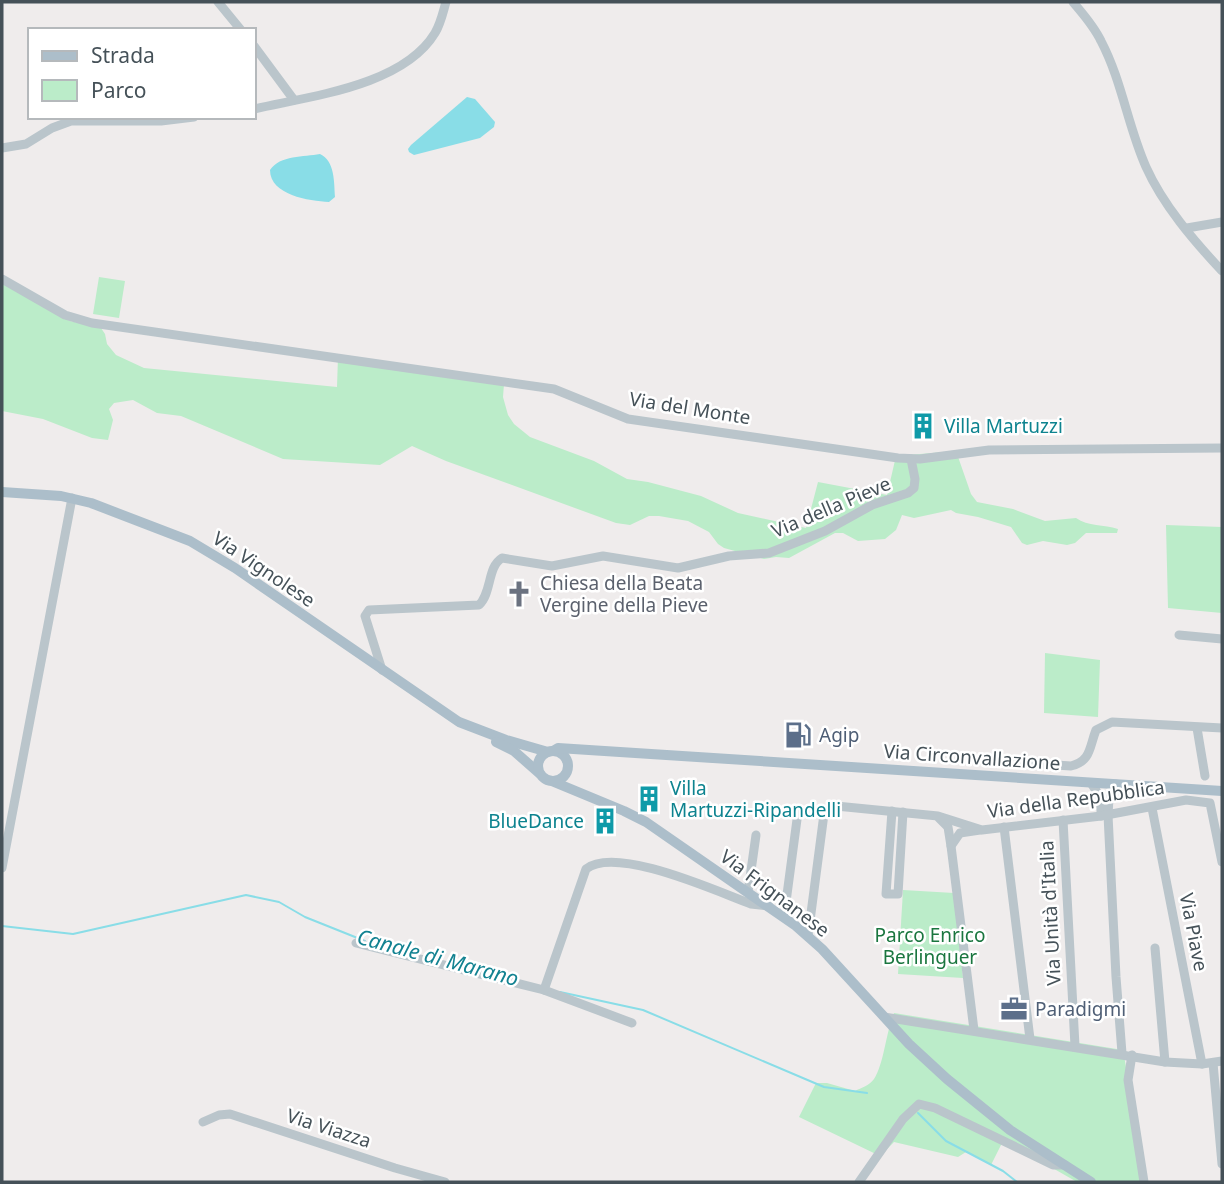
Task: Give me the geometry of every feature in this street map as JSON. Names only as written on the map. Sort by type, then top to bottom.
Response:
[{"type":"main road","name":"Via Vignolese","points":[[2,492],[35,493],[91,503],[162,529],[209,551],[443,713],[482,732]]},
{"type":"main road","name":"Via Circonvallazione","points":[[482,732],[550,751],[558,748],[577,749],[1222,791]]},
{"type":"main road","points":[[482,732],[514,751],[544,779],[554,782],[566,774],[569,766],[566,758],[558,751],[550,751],[538,762],[539,773]]},
{"type":"main road","points":[[566,758],[577,749]]},
{"type":"main road","points":[[566,774],[579,793]]},
{"type":"main road","name":"Via Frignanese","points":[[554,782],[646,822],[784,917],[808,936],[927,1062],[972,1101],[1010,1130],[1091,1182]]},
{"type":"street","points":[[218,2],[239,28]]},
{"type":"street","points":[[256,109],[372,81],[392,72],[422,48],[435,33],[446,2]]},
{"type":"street","points":[[1073,2],[1094,28],[1105,48],[1150,175],[1166,203],[1222,271]]},
{"type":"street","points":[[256,49],[294,100]]},
{"type":"street","points":[[2,148],[17,148],[71,121],[178,119]]},
{"type":"street","points":[[1186,228],[1222,222]]},
{"type":"street","name":"Via del Monte","points":[[2,279],[65,315],[81,321],[554,389],[628,419],[911,459],[989,450],[1222,448]]},
{"type":"street","name":"Via della Pieve","points":[[382,670],[366,620],[369,610],[479,605],[485,598],[496,563],[502,558],[552,566],[603,556],[678,568],[729,556],[777,551],[825,531],[872,505],[908,493],[914,488],[915,482],[911,459]]},
{"type":"street","points":[[2,868],[72,498]]},
{"type":"street","points":[[1179,635],[1222,639]]},
{"type":"street","points":[[980,760],[1071,766],[1082,763],[1087,757],[1096,730],[1112,722],[1222,728]]},
{"type":"street","points":[[1197,728],[1205,776]]},
{"type":"street","points":[[1091,783],[1101,798],[1104,816],[1116,977],[1144,1182]]},
{"type":"street","points":[[1104,816],[1116,784]]},
{"type":"street","name":"Via della Repubblica","points":[[808,936],[824,814],[836,806],[938,816],[982,830],[1104,816],[1186,800],[1210,803],[1222,862]]},
{"type":"street","name":"Via Piave","points":[[1152,808],[1202,1064]]},
{"type":"street","points":[[892,811],[886,894],[898,894],[903,812]]},
{"type":"street","points":[[784,917],[798,812]]},
{"type":"street","points":[[938,816],[948,827],[974,1030]]},
{"type":"street","name":"Via Unità d'Italia","points":[[1063,820],[1075,1046]]},
{"type":"street","points":[[1004,827],[1030,1039]]},
{"type":"street","points":[[951,846],[960,833],[982,830]]},
{"type":"street","points":[[748,892],[756,835]]},
{"type":"street","points":[[545,988],[589,866],[649,866],[751,904],[769,906]]},
{"type":"street","points":[[356,943],[545,988],[632,1023]]},
{"type":"street","points":[[1155,948],[1165,1062]]},
{"type":"street","points":[[884,1017],[1165,1062],[1217,1062],[1222,1164]]},
{"type":"street","points":[[859,1182],[903,1119],[919,1104],[935,1108],[1054,1166],[1065,1165]]},
{"type":"street","name":"Via Viazza","points":[[203,1122],[219,1115],[230,1114],[445,1182]]},
{"type":"green space","points":[[99,277],[125,281],[119,318],[93,314]]},
{"type":"green space","points":[[2,282],[70,321],[101,328],[107,344],[116,355],[144,368],[337,387],[338,357],[504,384],[503,397],[508,415],[514,424],[530,437],[594,461],[627,479],[701,496],[738,513],[806,528],[818,482],[887,495],[896,456],[956,451],[971,494],[977,502],[1013,509],[1045,521],[1076,518],[1086,523],[1118,529],[1117,533],[1086,533],[1075,543],[1067,545],[1043,541],[1027,545],[1022,543],[1011,527],[951,510],[914,518],[902,515],[896,530],[885,539],[858,541],[843,533],[835,533],[789,558],[764,559],[724,548],[709,532],[688,521],[649,516],[630,525],[616,523],[412,446],[380,465],[283,459],[181,416],[157,413],[133,400],[114,403],[109,409],[113,420],[108,440],[92,438],[43,419],[2,411]]},
{"type":"green space","points":[[1166,525],[1222,527],[1222,613],[1168,608]]},
{"type":"green space","points":[[1045,653],[1100,660],[1098,717],[1044,713]]},
{"type":"green space","name":"Parco Enrico Berlinguer","points":[[903,890],[954,893],[963,978],[898,974]]},
{"type":"green space","points":[[894,1013],[1123,1050],[1146,1182],[1077,1182],[1002,1143],[991,1165],[966,1152],[958,1157],[894,1142],[880,1156],[799,1117],[816,1083],[827,1083],[855,1091],[872,1081],[880,1065]]},
{"type":"water","points":[[467,97],[475,99],[495,122],[494,127],[480,138],[414,155],[409,152],[411,145]]},
{"type":"water","points":[[320,154],[329,162],[333,172],[335,197],[329,202],[292,195],[283,191],[272,179],[270,170],[274,165],[293,158]]},
{"type":"waterway","name":"Canale di Marano","points":[[2,926],[73,934],[246,895],[279,902],[305,917],[365,941]]},
{"type":"waterway","name":"Canale di Marano","points":[[560,992],[643,1010],[824,1087],[867,1093]]},
{"type":"waterway","name":"Canale di Marano","points":[[918,1113],[946,1141],[1003,1171],[1017,1182]]},
{"type":"place","name":"Villa Martuzzi","points":[[923,426]]},
{"type":"place","name":"Chiesa della Beata Vergine della Pieve","points":[[519,594]]},
{"type":"place","name":"Agip","points":[[798,735]]},
{"type":"place","name":"Villa Martuzzi-Ripandelli","points":[[649,799]]},
{"type":"place","name":"BlueDance","points":[[605,821]]},
{"type":"place","name":"Paradigmi","points":[[1014,1009]]}]
